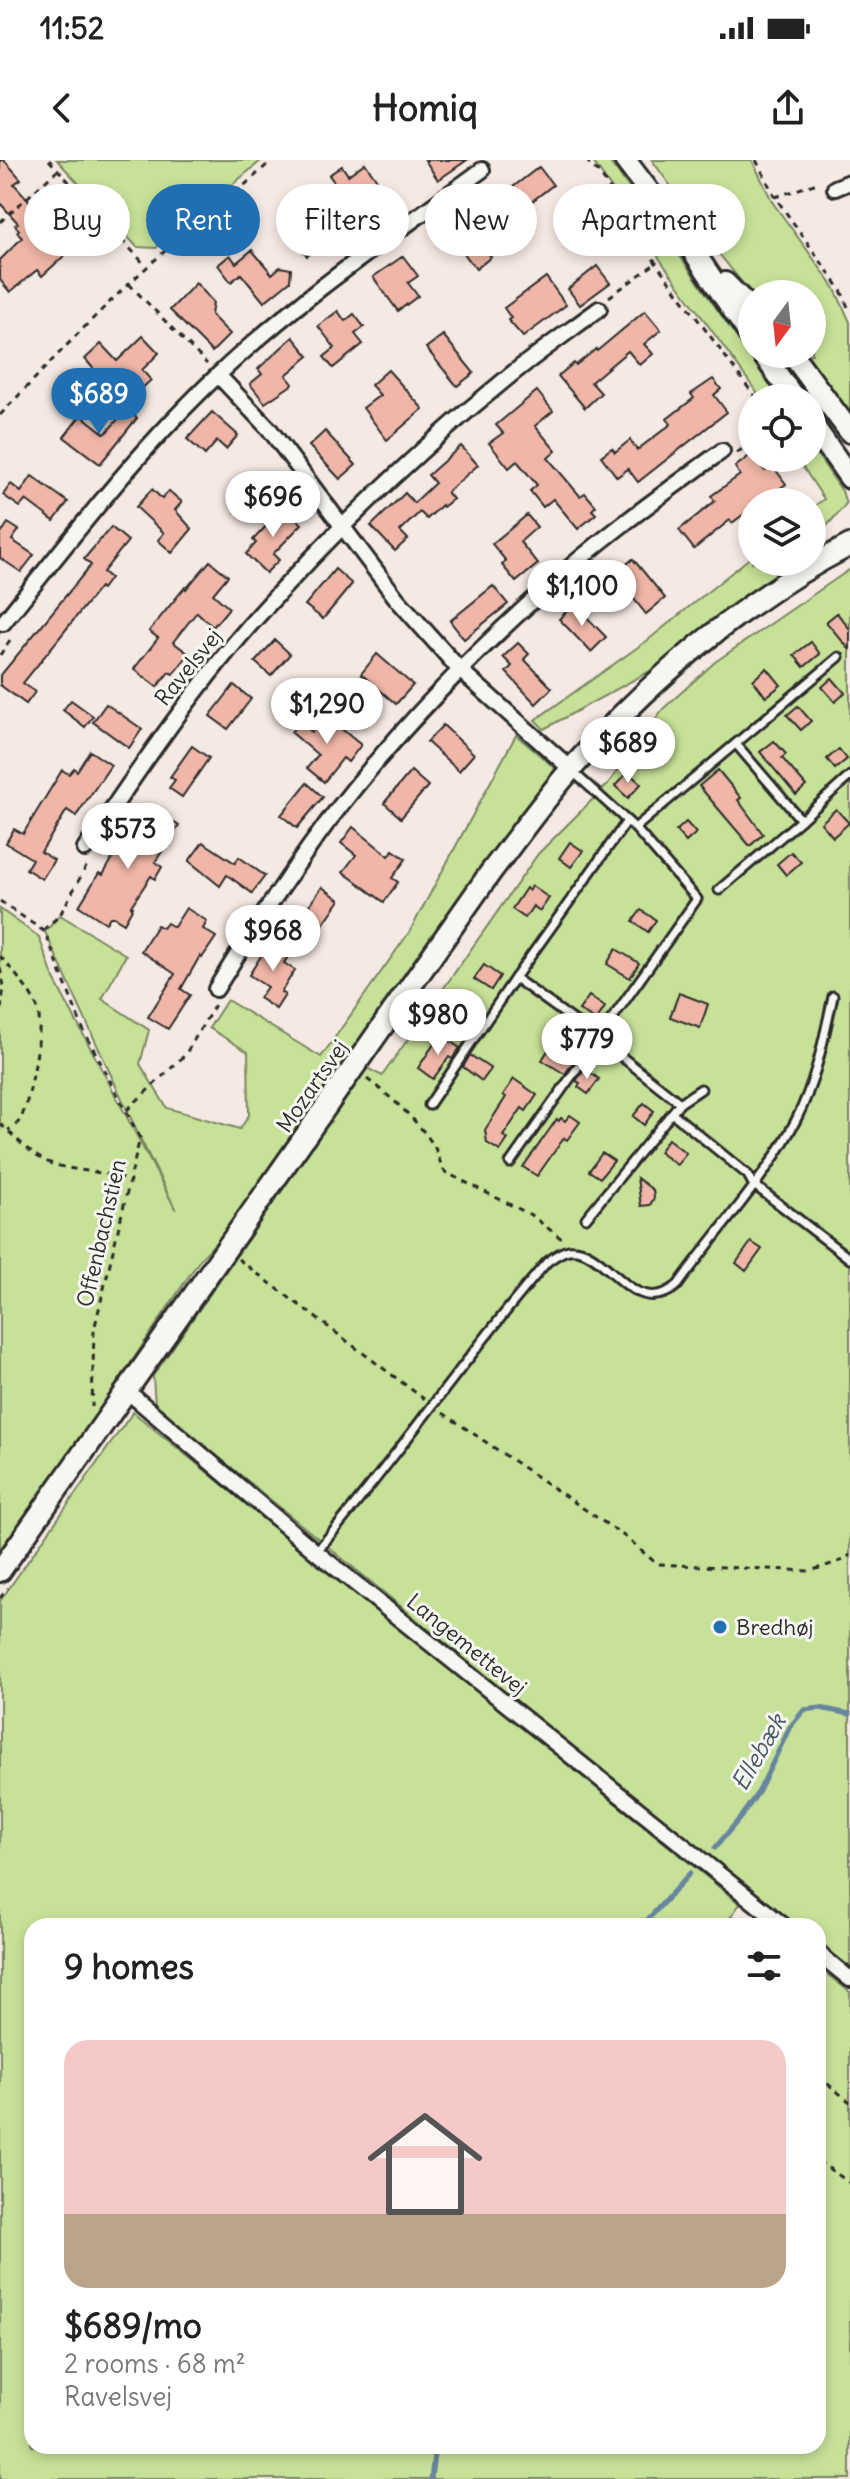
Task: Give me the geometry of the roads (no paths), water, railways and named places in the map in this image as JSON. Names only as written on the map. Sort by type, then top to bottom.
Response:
[{"type":"street","points":[[625,160],[643,184]]},
{"type":"street","points":[[3,623],[132,463],[218,375],[297,305],[482,170]]},
{"type":"street","points":[[696,256],[738,317]]},
{"type":"street","points":[[700,256],[738,295]]},
{"type":"street","name":"Ravelsvej","points":[[85,849],[162,735],[248,627],[342,525],[423,448],[509,376],[599,309]]},
{"type":"street","points":[[802,368],[850,432]]},
{"type":"street","points":[[218,375],[270,430],[397,599],[460,670],[571,769]]},
{"type":"street","points":[[826,444],[850,478]]},
{"type":"street","points":[[216,989],[269,904],[328,822],[391,744],[460,670],[564,573],[630,518],[722,451]]},
{"type":"street","name":"Mozartsvej","points":[[0,1571],[490,873],[571,769],[663,674],[741,611],[849,548]]},
{"type":"street","name":"Langemettevej","points":[[127,1391],[316,1552],[774,1918]]},
{"type":"street","points":[[826,1960],[850,1979]]},
{"type":"lane","points":[[635,828],[839,657]]},
{"type":"lane","points":[[736,744],[801,820]]},
{"type":"lane","points":[[510,1163],[697,899],[635,828],[571,769]]},
{"type":"lane","points":[[719,890],[850,776]]},
{"type":"lane","points":[[429,1105],[627,821]]},
{"type":"lane","points":[[515,978],[680,1103]]},
{"type":"lane","points":[[316,1552],[356,1506],[431,1405],[547,1262],[560,1253],[574,1250],[586,1253],[641,1294],[657,1296],[678,1285],[779,1150],[798,1118],[816,1071],[833,996]]},
{"type":"lane","points":[[586,1218],[680,1103],[701,1089]]},
{"type":"lane","points":[[672,1113],[748,1175],[753,1184],[849,1257]]},
{"type":"waterway","name":"Ellebæk","points":[[715,1848],[759,1791],[790,1727],[804,1710],[820,1708],[850,1714]]},
{"type":"waterway","name":"Ellebæk","points":[[649,1918],[690,1873]]},
{"type":"waterway","name":"Ellebæk","points":[[431,2479],[434,2454]]},
{"type":"place","name":"Bredhøj","points":[[720,1627]]}]
